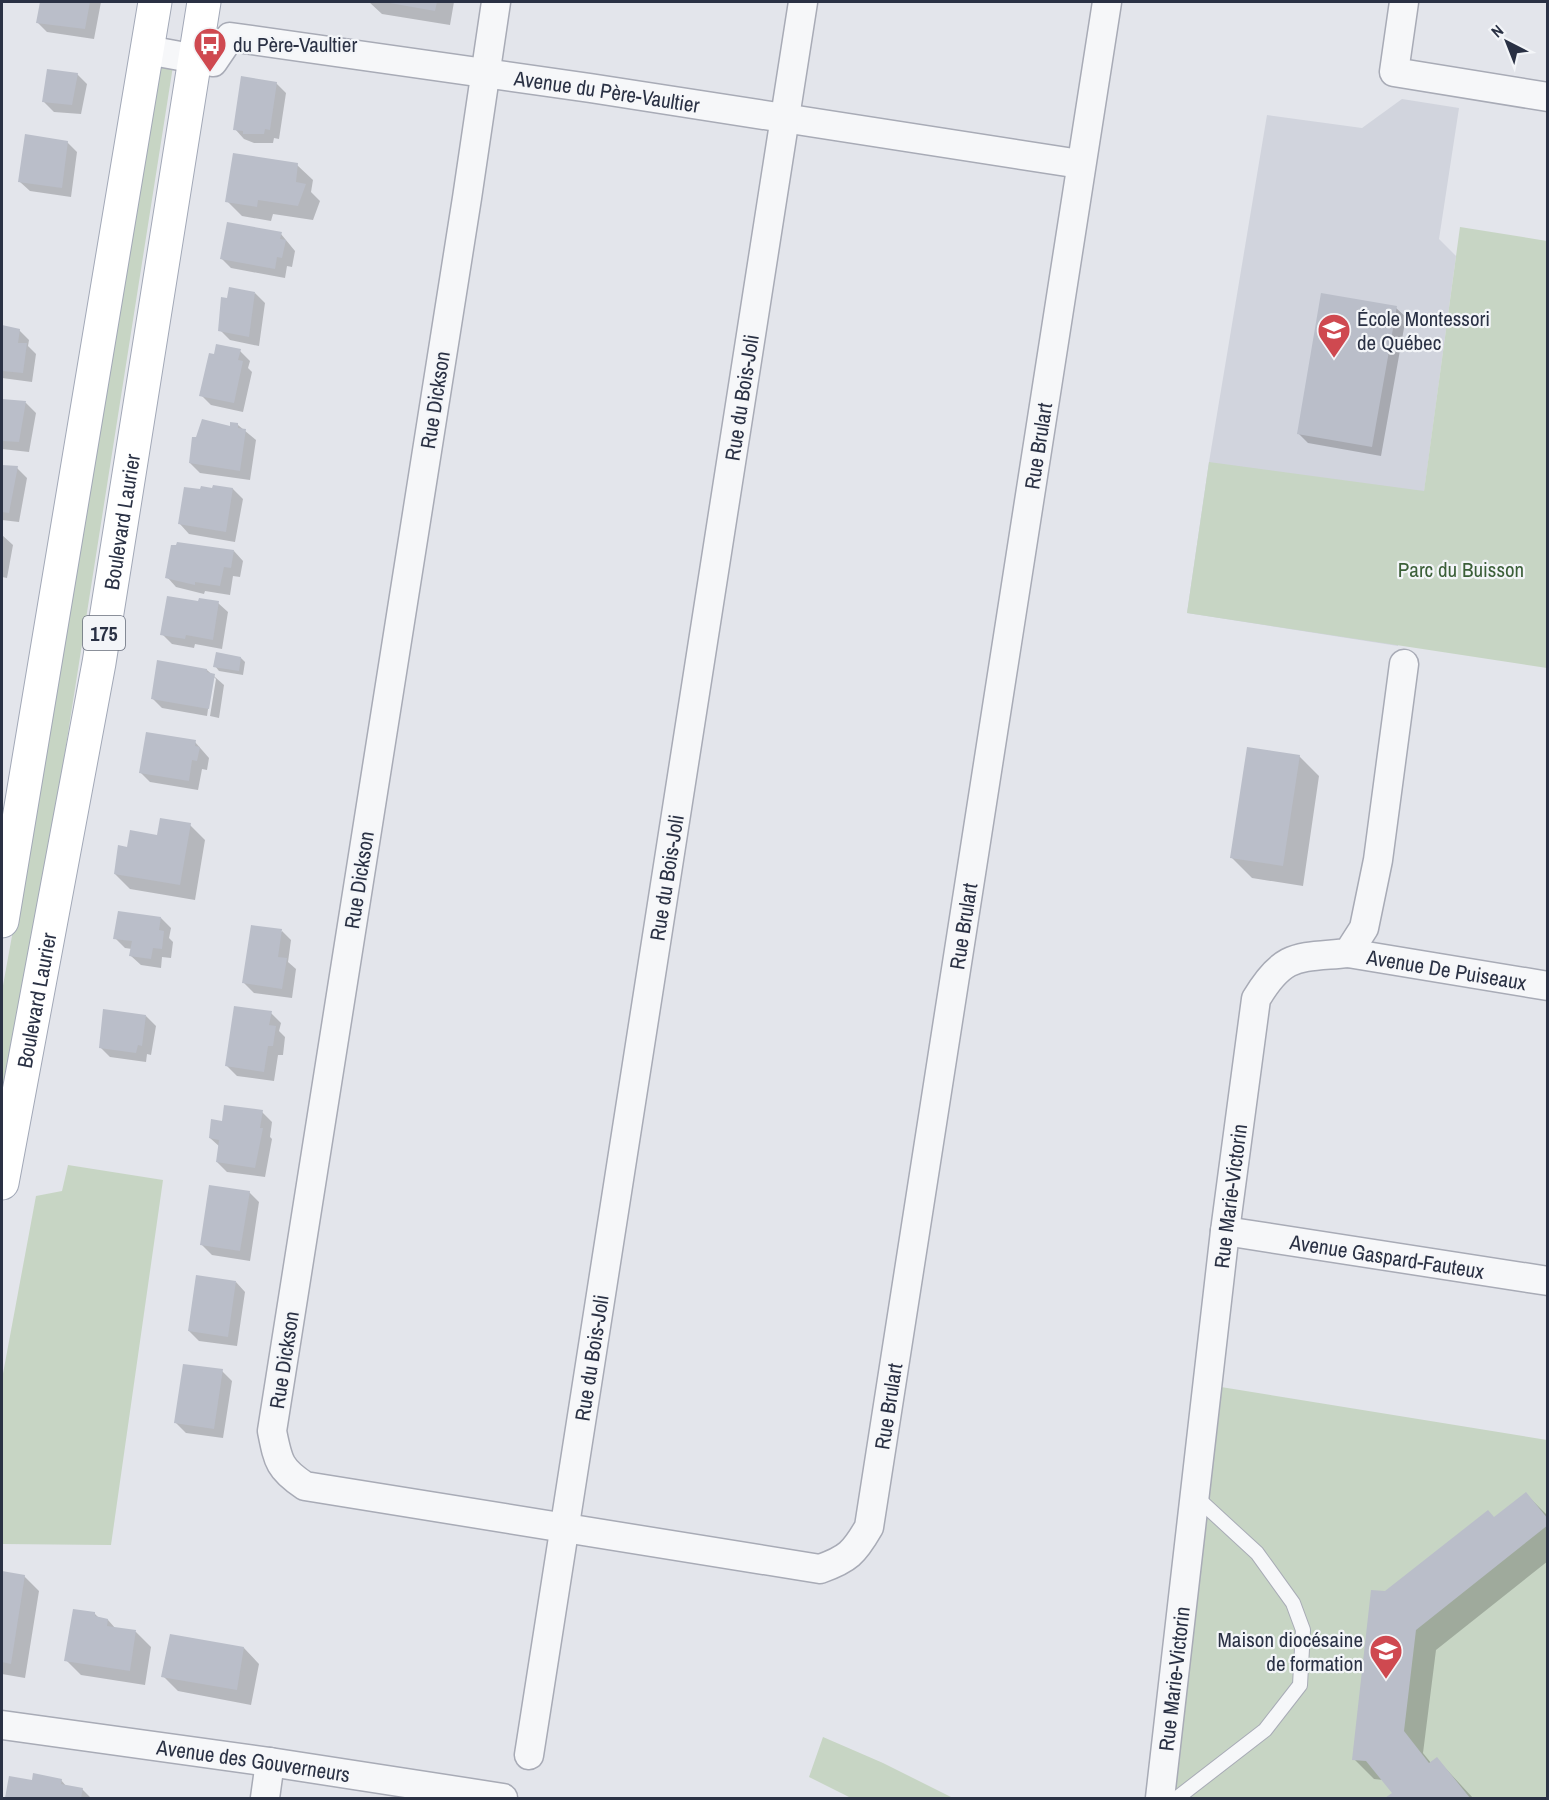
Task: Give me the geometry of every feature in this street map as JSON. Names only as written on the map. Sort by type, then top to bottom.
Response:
[{"type":"main road","name":"175","points":[[2,921],[155,2]]},
{"type":"main road","name":"Boulevard Laurier","points":[[2,1183],[99,663],[204,2]]},
{"type":"street","name":"Rue Dickson","points":[[496,2],[272,1431],[278,1461],[289,1475],[305,1485],[565,1528]]},
{"type":"street","name":"Rue du Bois-Joli","points":[[529,1755],[802,2]]},
{"type":"street","name":"Rue Brulart","points":[[565,1528],[820,1569],[843,1561],[859,1544],[869,1527],[1107,2]]},
{"type":"street","points":[[1404,2],[1394,72],[1548,97]]},
{"type":"street","name":"Avenue du Père-Vaultier","points":[[147,50],[213,62],[230,37],[484,72],[1080,164]]},
{"type":"street","points":[[1348,953],[1364,928],[1378,860],[1404,664]]},
{"type":"street","name":"Avenue De Puiseaux","points":[[1348,953],[1548,986]]},
{"type":"street","name":"Rue Marie-Victorin","points":[[1160,1798],[1225,1231],[1256,999],[1270,976],[1295,958],[1348,953]]},
{"type":"street","name":"Avenue Gaspard-Fauteux","points":[[1225,1231],[1548,1281]]},
{"type":"street","name":"Avenue des Gouverneurs","points":[[2,1725],[270,1762],[503,1798]]},
{"type":"street","points":[[265,1798],[270,1762]]},
{"type":"lane","points":[[1177,1798],[1265,1730],[1300,1685],[1303,1630],[1293,1603],[1257,1553],[1195,1496]]},
{"type":"shaded area","name":"École Montessori de Québec","points":[[1402,99],[1459,108],[1439,239],[1456,256],[1424,492],[1398,646],[1187,613],[1209,462],[1267,115],[1362,128]]},
{"type":"green space","points":[[161,65],[173,66],[57,803],[2,1090],[2,991],[68,627],[142,155]]},
{"type":"green space","name":"Parc du Buisson","points":[[1460,227],[1547,241],[1547,668],[1187,613],[1209,462],[1424,491]]},
{"type":"green space","points":[[68,1165],[163,1180],[111,1545],[2,1544],[2,1379],[36,1196],[62,1191]]},
{"type":"green space","points":[[1221,1387],[1547,1440],[1547,1798],[1173,1798]]},
{"type":"green space","points":[[823,1737],[883,1763],[953,1798],[851,1798],[809,1777]]},
{"type":"building","points":[[40,2],[90,2],[85,29],[36,23]]},
{"type":"building","points":[[384,2],[437,2],[435,11]]},
{"type":"building","points":[[47,69],[78,73],[72,105],[42,102]]},
{"type":"building","points":[[241,76],[277,82],[270,130],[265,129],[264,134],[243,134],[243,131],[233,130]]},
{"type":"building","points":[[25,134],[68,141],[62,188],[18,182]]},
{"type":"building","points":[[233,153],[298,163],[296,182],[306,184],[298,206],[258,200],[257,207],[225,202]]},
{"type":"building","points":[[227,222],[282,232],[280,239],[286,240],[282,258],[277,257],[275,269],[220,259]]},
{"type":"building","points":[[229,287],[255,292],[249,337],[218,331],[221,297],[227,298]]},
{"type":"building","points":[[1321,293],[1397,306],[1372,447],[1297,434]]},
{"type":"building","points":[[2,325],[20,329],[18,343],[27,343],[23,373],[2,371]]},
{"type":"building","points":[[216,344],[241,349],[238,360],[243,361],[234,403],[199,396],[209,353],[214,354]]},
{"type":"building","points":[[2,399],[26,401],[19,442],[2,441]]},
{"type":"building","points":[[202,419],[230,426],[230,422],[238,423],[238,428],[246,429],[240,471],[189,463],[192,437],[196,437]]},
{"type":"building","points":[[2,465],[18,466],[9,513],[2,512]]},
{"type":"building","points":[[213,485],[233,488],[226,532],[178,524],[184,487],[200,489],[201,486],[212,488]]},
{"type":"building","points":[[177,542],[234,550],[231,568],[224,567],[220,586],[195,582],[195,585],[165,578],[171,545],[176,545]]},
{"type":"building","points":[[167,596],[198,601],[199,598],[219,601],[213,640],[186,635],[185,639],[160,635]]},
{"type":"building","points":[[216,652],[241,657],[239,671],[213,667]]},
{"type":"building","points":[[157,660],[207,669],[207,672],[215,674],[209,709],[151,699]]},
{"type":"building","points":[[146,732],[196,740],[195,746],[200,747],[197,761],[192,760],[189,781],[139,773]]},
{"type":"building","points":[[1247,747],[1300,755],[1283,866],[1230,858]]},
{"type":"building","points":[[160,818],[191,823],[180,885],[114,874],[118,845],[127,847],[130,830],[157,835]]},
{"type":"building","points":[[118,911],[161,917],[159,930],[164,931],[162,949],[153,948],[151,959],[129,956],[132,941],[113,939]]},
{"type":"building","points":[[251,925],[282,929],[278,957],[287,958],[282,989],[242,983]]},
{"type":"building","points":[[234,1006],[272,1011],[269,1025],[276,1026],[273,1046],[268,1046],[264,1072],[225,1066]]},
{"type":"building","points":[[103,1009],[146,1015],[142,1046],[138,1045],[136,1053],[99,1048]]},
{"type":"building","points":[[224,1105],[263,1110],[260,1128],[263,1128],[255,1168],[216,1162],[219,1140],[209,1138],[211,1119],[222,1121]]},
{"type":"building","points":[[209,1185],[250,1191],[240,1251],[200,1245]]},
{"type":"building","points":[[196,1275],[236,1281],[228,1337],[188,1331]]},
{"type":"building","points":[[183,1364],[223,1369],[214,1429],[174,1423]]},
{"type":"building","name":"Maison diocésaine de formation","points":[[1526,1492],[1548,1519],[1548,1525],[1416,1630],[1404,1731],[1429,1763],[1437,1757],[1470,1798],[1385,1798],[1392,1793],[1366,1761],[1352,1760],[1371,1590],[1385,1591],[1488,1510],[1494,1517]]},
{"type":"building","points":[[2,1571],[25,1575],[11,1664],[2,1662]]},
{"type":"building","points":[[73,1609],[95,1612],[95,1616],[108,1619],[107,1626],[136,1630],[130,1671],[64,1661]]},
{"type":"building","points":[[170,1634],[244,1647],[237,1690],[161,1677]]},
{"type":"building","points":[[33,1773],[62,1779],[61,1784],[83,1788],[81,1798],[5,1798],[9,1776],[32,1780]]},
{"type":"place","name":"du Père-Vaultier","points":[[210,73]]},
{"type":"place","name":"École Montessori de Québec","points":[[1334,359]]},
{"type":"place","name":"Maison diocésaine de formation","points":[[1386,1680]]}]
